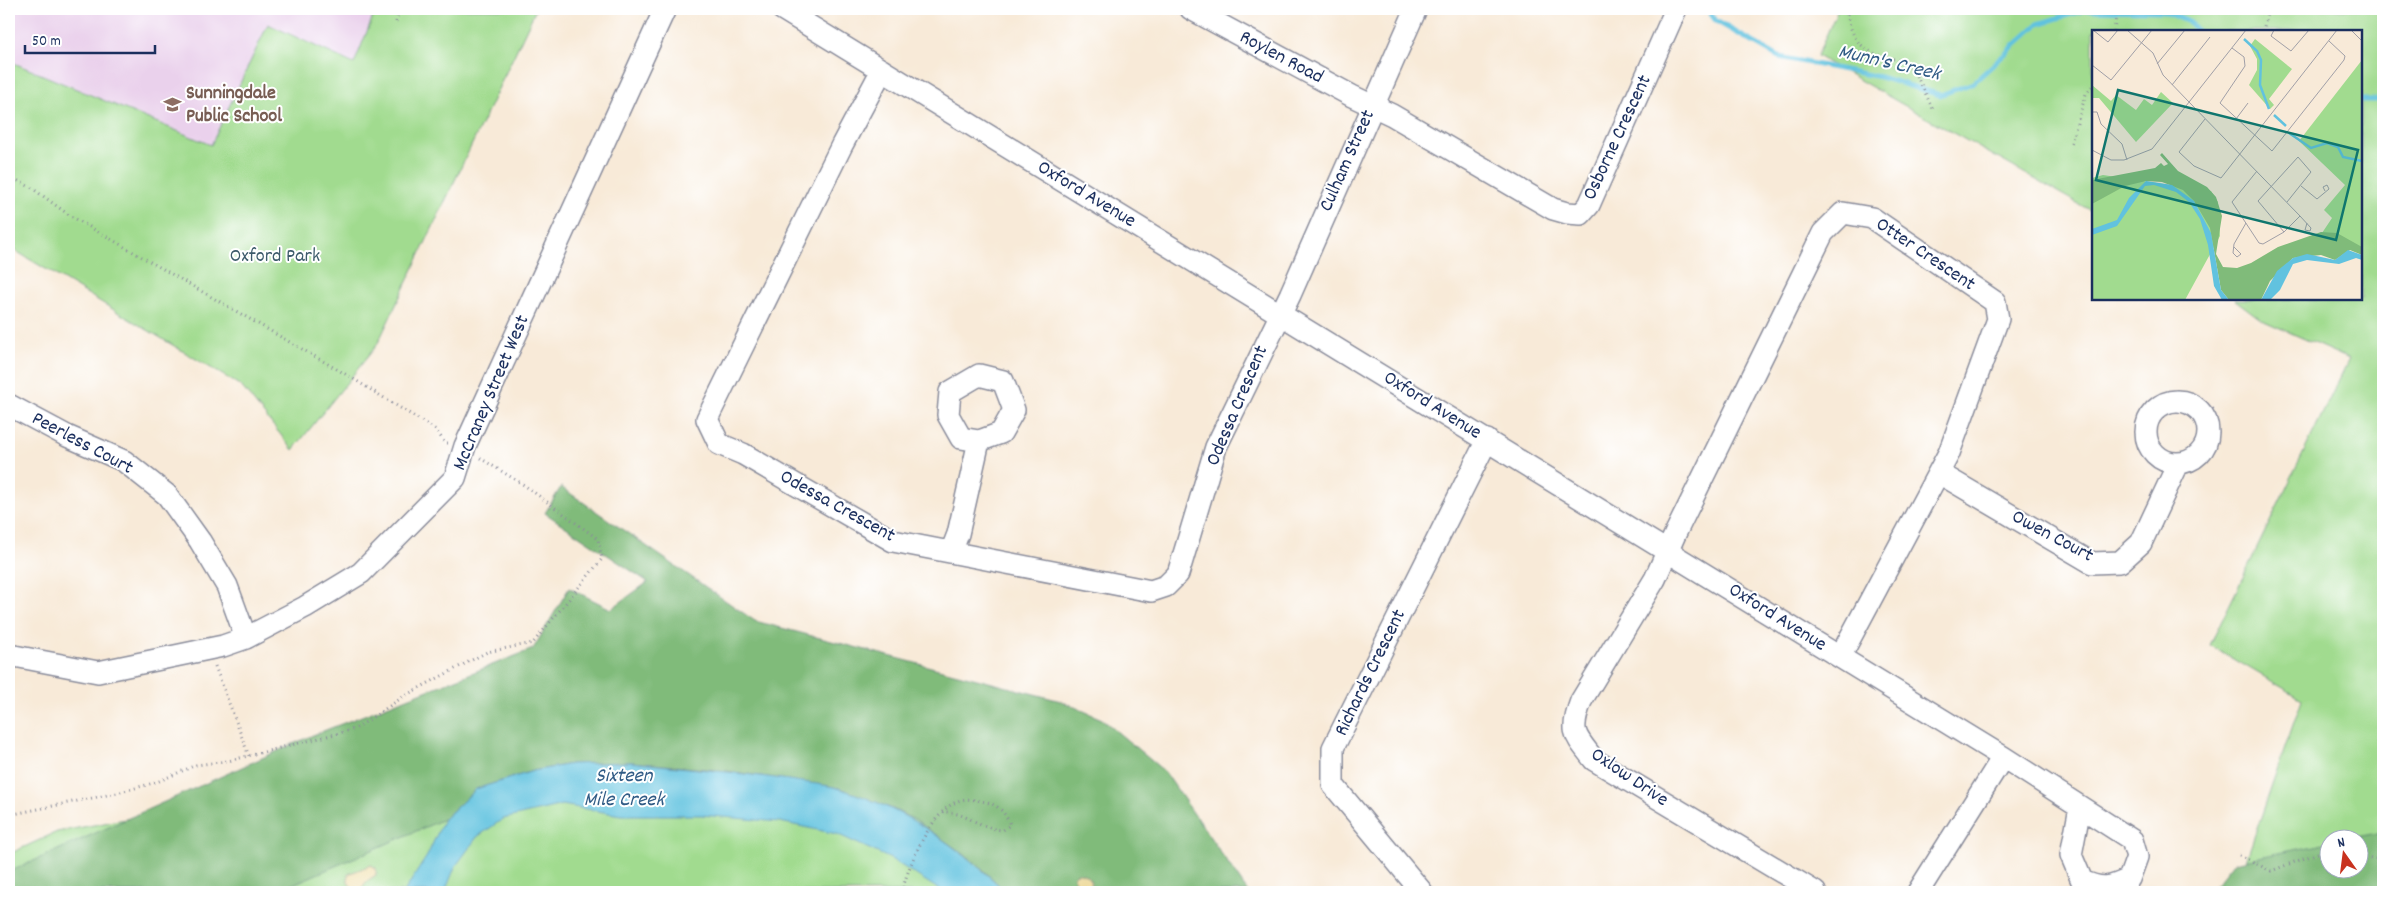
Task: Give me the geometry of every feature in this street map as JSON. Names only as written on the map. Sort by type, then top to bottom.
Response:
[{"type":"street","name":"McCraney Street West","points":[[9,655],[98,672],[209,649],[246,638],[305,607],[360,573],[455,478],[465,446],[664,9]]},
{"type":"street","name":"Oxford Avenue","points":[[782,9],[2003,756],[2080,807]]},
{"type":"street","name":"Roylen Road","points":[[1191,9],[1352,96],[1373,104]]},
{"type":"street","name":"Culham Street","points":[[1280,313],[1416,9]]},
{"type":"street","name":"Osborne Crescent","points":[[1373,104],[1553,209],[1581,214],[1589,205],[1676,9]]},
{"type":"street","name":"Odessa Crescent","points":[[882,70],[842,145],[707,419],[719,444],[743,454],[893,541],[1150,591],[1166,586],[1178,574],[1216,447],[1280,313]]},
{"type":"street","name":"Otter Crescent","points":[[1669,552],[1823,233],[1843,213],[1872,218],[1995,302],[1998,319],[1949,453],[1840,657]]},
{"type":"street","name":"Peerless Court","points":[[9,404],[67,436],[124,461],[167,495],[200,541],[227,586],[246,638]]},
{"type":"street","name":"Richards Crescent","points":[[1422,892],[1333,785],[1333,748],[1487,440]]},
{"type":"street","points":[[951,552],[958,534],[979,441]]},
{"type":"street","name":"Owen Court","points":[[1939,473],[2092,563],[2120,562],[2141,543],[2178,464]]},
{"type":"street","name":"Oxlow Drive","points":[[1669,552],[1655,579],[1581,702],[1574,719],[1576,740],[1594,760],[1815,892]]},
{"type":"street","points":[[1918,892],[2003,756]]},
{"type":"path","points":[[396,22],[399,9]]},
{"type":"path","points":[[1846,9],[1850,29],[1858,44],[1869,53],[1903,61],[1911,69],[1932,109]]},
{"type":"path","points":[[2114,30],[2117,9]]},
{"type":"path","points":[[2263,30],[2268,9]]},
{"type":"path","points":[[2071,143],[2086,94],[2092,85]]},
{"type":"path","points":[[9,176],[32,188],[69,215],[347,375],[436,430],[444,443],[465,446],[524,484],[598,539],[602,559],[533,643],[487,652],[406,696],[355,729],[249,756],[196,765],[157,782],[14,814],[9,818]]},
{"type":"path","points":[[209,649],[249,756]]},
{"type":"path","points":[[902,892],[906,871],[932,827],[942,812],[956,802],[967,799],[988,803],[1005,813],[1010,824],[1003,830],[996,830],[979,824],[955,811],[942,812]]},
{"type":"path","points":[[2239,855],[2271,871],[2320,853]]},
{"type":"path","points":[[2370,858],[2383,860]]},
{"type":"shaded area","name":"Sunningdale Public School","points":[[13,9],[376,9],[354,64],[268,24],[212,145],[9,61],[9,17]]},
{"type":"green space","name":"Oxford Park","points":[[376,9],[536,9],[377,345],[293,450],[241,386],[9,247],[9,61],[211,145],[268,24],[354,64]]},
{"type":"green space","points":[[1838,9],[2383,9],[2383,892],[2235,892],[2302,699],[2210,645],[2349,359],[2262,320],[2235,300],[2362,300],[2362,30],[2092,30],[2092,211],[1817,56]]},
{"type":"green space","points":[[561,487],[755,621],[1061,701],[1102,719],[1165,772],[1248,892],[1006,892],[975,862],[915,820],[893,809],[839,788],[728,771],[631,762],[571,764],[533,771],[476,789],[444,819],[289,886],[285,892],[9,892],[9,872],[313,735],[533,649],[569,588],[611,609],[648,582],[545,513]]},
{"type":"green space","points":[[1103,733],[1200,820],[1230,892],[9,892],[9,854],[57,832],[214,802]]},
{"type":"green space","points":[[2383,832],[2383,892],[2210,892],[2234,862],[2320,845],[2320,878],[2370,878],[2370,834]]},
{"type":"sand","points":[[371,865],[376,868],[376,875],[367,881],[360,890],[352,888],[348,882],[348,874]]},
{"type":"sand","points":[[1077,873],[1085,875],[1090,881],[1092,886],[1088,892],[1064,892],[1067,888],[1075,887],[1074,876]]},
{"type":"water","name":"Sixteen Mile Creek","points":[[631,762],[769,777],[841,789],[887,807],[930,831],[969,859],[1006,892],[943,892],[891,859],[837,834],[780,822],[701,815],[621,815],[562,805],[503,819],[477,837],[455,867],[445,892],[404,892],[427,856],[444,819],[476,789],[533,771],[571,764]]},
{"type":"waterway","name":"Munn's Creek","points":[[1707,9],[1716,21],[1779,57],[1880,77],[1940,95],[1973,83],[2038,24],[2085,10],[2164,11],[2191,23],[2196,30]]},
{"type":"waterway","name":"Munn's Creek","points":[[2362,100],[2383,100]]},
{"type":"place","name":"Sunningdale Public School","points":[[172,105]]}]
